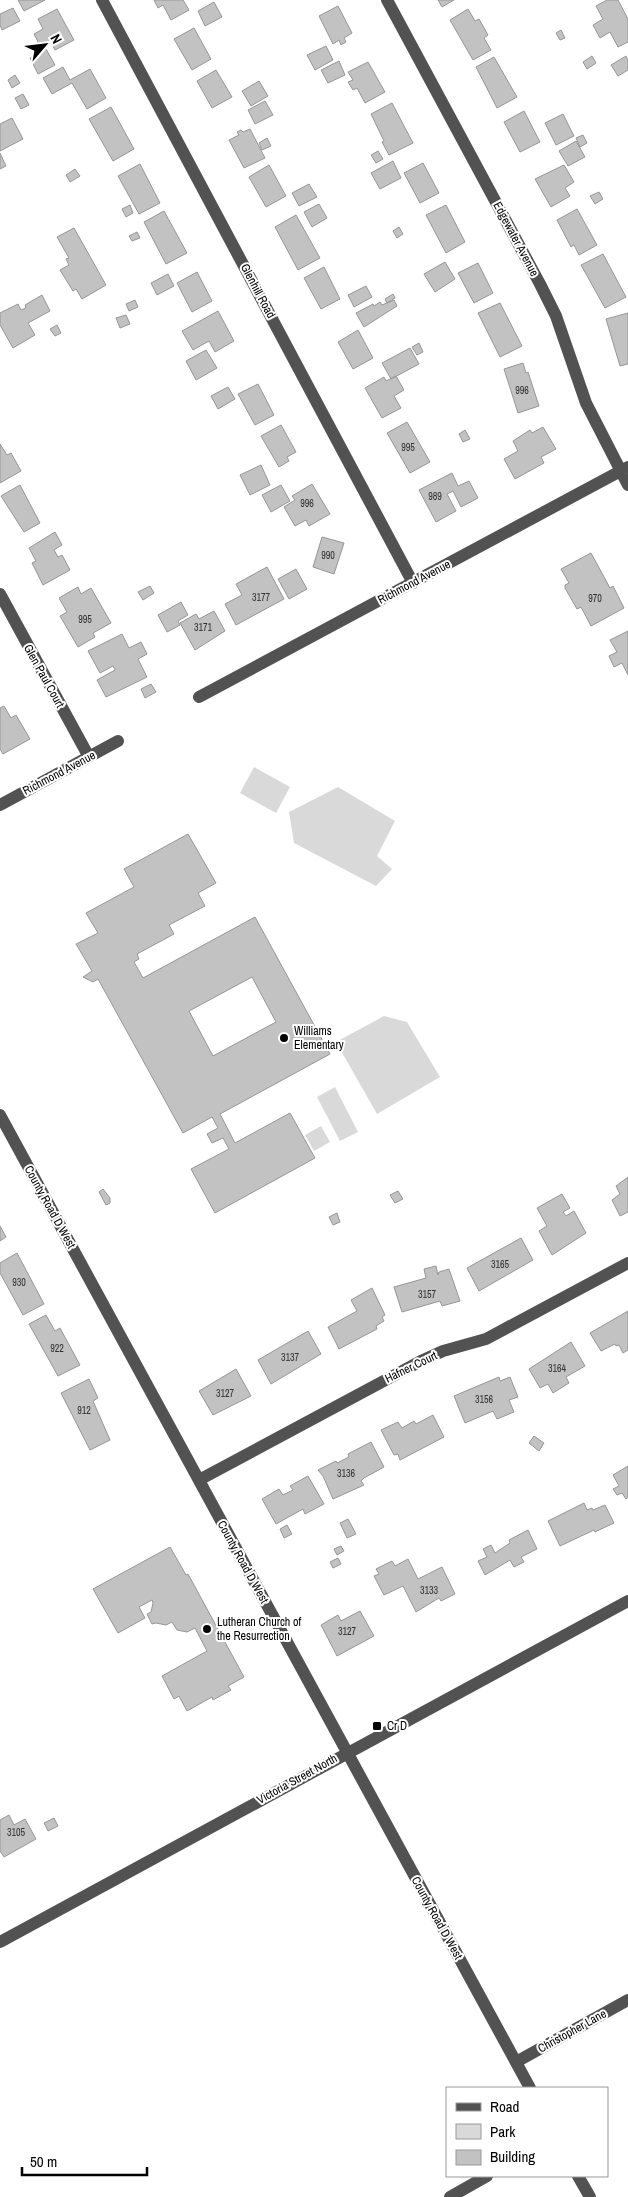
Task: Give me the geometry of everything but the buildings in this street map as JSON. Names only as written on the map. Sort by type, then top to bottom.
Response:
[{"type":"street","name":"Glenhill Road","points":[[102,0],[413,583]]},
{"type":"street","name":"Edgewater Avenue","points":[[387,0],[552,308],[571,355],[586,403],[624,469],[628,485]]},
{"type":"street","name":"Richmond Avenue","points":[[199,697],[624,469]]},
{"type":"street","name":"Glen Paul Court","points":[[0,594],[89,757]]},
{"type":"street","name":"Richmond Avenue","points":[[0,805],[118,741]]},
{"type":"street","name":"County Road D West","points":[[0,1115],[529,2087]]},
{"type":"street","name":"Hafner Court","points":[[198,1480],[421,1360],[443,1351],[486,1339],[628,1263]]},
{"type":"street","name":"Victoria Street North","points":[[0,1942],[628,1601]]},
{"type":"street","name":"Christopher Lane","points":[[516,2062],[628,2000]]},
{"type":"street","points":[[450,2197],[485,2177]]},
{"type":"street","points":[[579,2177],[590,2197]]},
{"type":"green space","points":[[254,767],[290,787],[276,813],[240,793]]},
{"type":"green space","points":[[338,787],[395,821],[377,856],[392,869],[376,886],[294,843],[289,812]]},
{"type":"green space","points":[[384,1016],[407,1022],[440,1077],[377,1114],[336,1042]]},
{"type":"green space","points":[[335,1087],[358,1132],[340,1141],[317,1097]]},
{"type":"green space","points":[[321,1126],[330,1142],[314,1151],[305,1135]]},
{"type":"place","name":"Williams Elementary","points":[[284,1038]]},
{"type":"place","name":"Lutheran Church of the Resurrection","points":[[207,1629]]},
{"type":"place","name":"Cr D","points":[[377,1726]]}]
